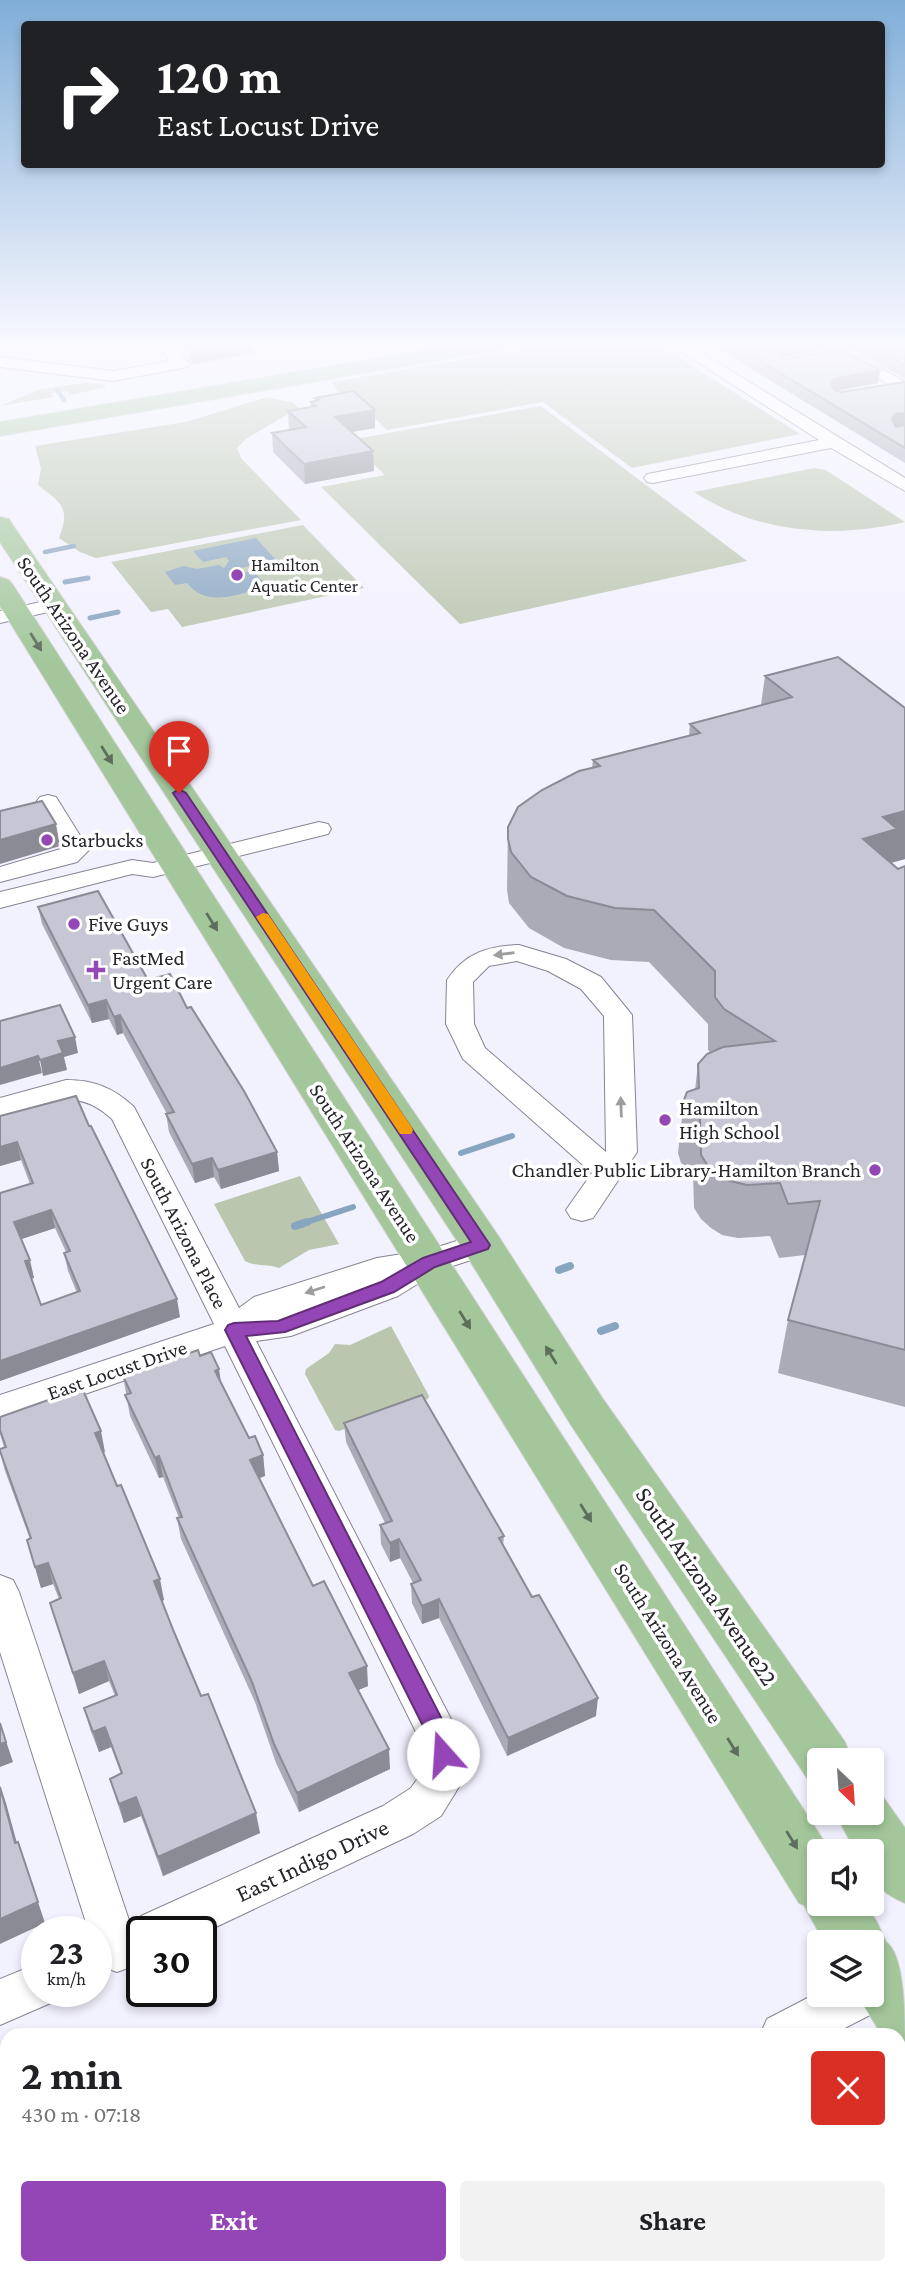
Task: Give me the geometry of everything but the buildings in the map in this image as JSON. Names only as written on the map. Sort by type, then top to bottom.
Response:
[{"type":"main road","name":"South Arizona Avenue","points":[[0,524],[482,1245],[587,1412]]},
{"type":"main road","name":"South Arizona Avenue","points":[[0,586],[9,615],[165,867],[429,1262],[807,1864]]},
{"type":"main road","name":"South Arizona Avenue22","points":[[587,1412],[818,1748]]},
{"type":"main road","points":[[870,1825],[905,1875]]},
{"type":"street","points":[[653,478],[798,449]]},
{"type":"street","points":[[845,449],[905,486]]},
{"type":"street","points":[[9,615],[54,606]]},
{"type":"street","points":[[0,875],[68,857],[78,850],[48,802]]},
{"type":"street","points":[[0,900],[132,867],[165,867],[319,829]]},
{"type":"street","points":[[0,916],[140,881],[165,867]]},
{"type":"street","points":[[582,1210],[609,1171],[622,1152],[618,1015],[591,983],[557,965],[519,953],[497,954],[480,960],[460,980],[460,1024],[473,1053],[609,1171]]},
{"type":"street","name":"South Arizona Place","points":[[0,1108],[66,1089],[91,1089],[111,1099],[124,1114],[439,1736],[447,1772],[426,1802]]},
{"type":"street","name":"East Locust Drive","points":[[0,1409],[234,1330],[279,1327],[387,1287],[429,1262],[482,1245]]},
{"type":"street","points":[[0,1592],[118,1950]]},
{"type":"street","name":"East Indigo Drive","points":[[191,1916],[398,1820],[426,1802]]},
{"type":"street","points":[[0,2003],[21,1993]]},
{"type":"street","points":[[795,2028],[833,2007]]},
{"type":"green space","points":[[36,449],[237,449],[241,458],[301,520],[96,558],[80,552],[59,538],[64,512],[58,502],[38,485],[41,469]]},
{"type":"green space","points":[[358,449],[598,449],[747,561],[460,624],[321,487],[385,475]]},
{"type":"green space","points":[[607,449],[725,449],[632,468]]},
{"type":"green space","points":[[814,468],[826,470],[905,522],[851,530],[796,529],[743,516],[694,492]]},
{"type":"green space","name":"Hamilton Aquatic Center","points":[[303,525],[364,588],[182,627],[168,609],[151,612],[111,562]]},
{"type":"green space","points":[[300,1176],[339,1244],[309,1250],[279,1268],[245,1261],[214,1204]]},
{"type":"green space","points":[[391,1326],[429,1396],[428,1399],[339,1431],[335,1430],[305,1374],[306,1369],[329,1353],[335,1344],[350,1345]]},
{"type":"water","points":[[256,538],[276,560],[236,569],[240,573],[253,571],[268,587],[214,597],[195,591],[187,583],[175,585],[165,572],[184,566],[197,569],[219,565],[224,568],[229,561],[226,557],[203,562],[193,551]]},
{"type":"waterway","points":[[45,552],[74,546]]},
{"type":"waterway","points":[[65,582],[88,578]]},
{"type":"waterway","points":[[90,618],[118,612]]},
{"type":"waterway","points":[[461,1153],[512,1136]]},
{"type":"waterway","points":[[301,1224],[353,1207]]},
{"type":"waterway","points":[[301,1224],[307,1222]]},
{"type":"waterway","points":[[295,1226],[301,1224]]},
{"type":"waterway","points":[[559,1270],[570,1266]]},
{"type":"waterway","points":[[601,1331],[615,1326]]},
{"type":"slow traffic","points":[[263,917],[405,1130]]},
{"type":"place","name":"Hamilton Aquatic Center","points":[[237,575]]},
{"type":"place","name":"Starbucks","points":[[47,840]]},
{"type":"place","name":"Five Guys","points":[[74,924]]},
{"type":"place","name":"FastMed Urgent Care","points":[[96,970]]},
{"type":"place","name":"Hamilton High School","points":[[665,1120]]},
{"type":"place","name":"Chandler Public Library-Hamilton Branch","points":[[875,1170]]},
{"type":"route","points":[[179,793],[482,1245],[429,1262],[387,1287],[279,1327],[234,1330],[439,1736],[443,1754]]}]
